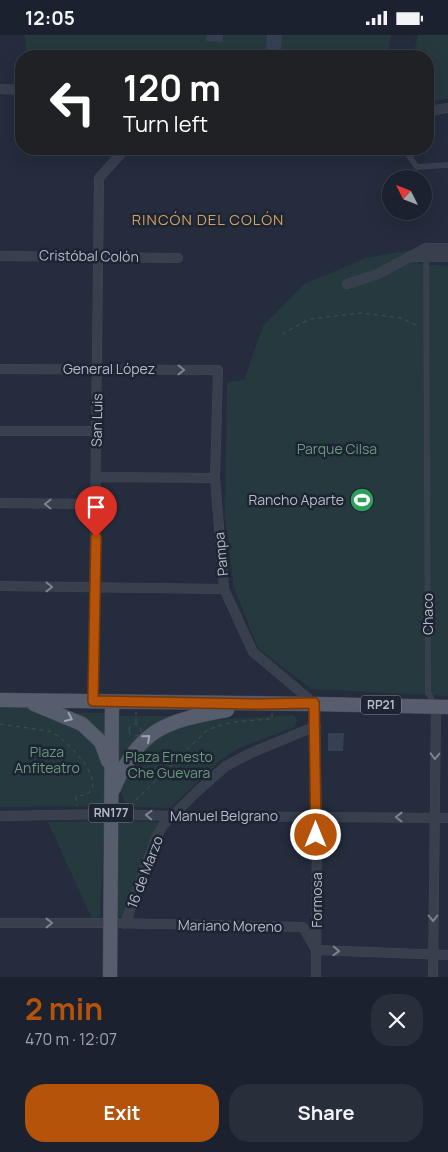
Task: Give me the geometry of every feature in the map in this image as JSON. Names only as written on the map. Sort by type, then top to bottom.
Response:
[{"type":"main road","name":"RP21","points":[[0,700],[258,704],[314,703],[442,707]]},
{"type":"main road","points":[[24,700],[82,724],[101,742],[111,769]]},
{"type":"main road","name":"RN177","points":[[110,977],[110,923],[117,814],[111,793],[112,702]]},
{"type":"main road","points":[[111,793],[123,768],[136,749],[151,734],[186,717],[258,704]]},
{"type":"street","points":[[0,89],[15,90]]},
{"type":"street","points":[[434,110],[448,108]]},
{"type":"street","name":"San Luis","points":[[93,701],[96,587],[99,178],[120,155]]},
{"type":"street","points":[[347,284],[378,273],[406,257],[448,248]]},
{"type":"street","points":[[426,252],[448,257]]},
{"type":"street","name":"Cristóbal Colón","points":[[0,256],[178,258]]},
{"type":"street","name":"General López","points":[[0,369],[218,370]]},
{"type":"street","name":"Pampa","points":[[218,370],[215,478],[224,589],[252,652],[314,703]]},
{"type":"street","points":[[0,431],[97,431]]},
{"type":"street","points":[[96,477],[215,478]]},
{"type":"street","points":[[0,503],[96,504]]},
{"type":"street","points":[[0,586],[224,589]]},
{"type":"street","name":"Formosa","points":[[314,703],[316,725],[316,977]]},
{"type":"street","name":"Chaco","points":[[433,977],[434,818],[442,707]]},
{"type":"street","name":"16 de Marzo","points":[[125,924],[156,838],[163,825],[226,766],[316,725]]},
{"type":"street","name":"Manuel Belgrano","points":[[0,815],[117,814],[448,818]]},
{"type":"street","name":"Mariano Moreno","points":[[0,923],[303,927],[316,950]]},
{"type":"street","points":[[316,950],[448,955]]},
{"type":"lane","points":[[409,155],[416,167],[448,165]]},
{"type":"lane","name":"Chaco","points":[[426,252],[428,693],[442,707]]},
{"type":"path","points":[[282,334],[310,319],[361,313],[401,317],[427,331]]},
{"type":"path","points":[[117,814],[205,732],[215,726],[229,722],[272,719],[272,704]]},
{"type":"path","points":[[135,723],[141,729],[140,733],[135,736],[131,735],[128,730],[131,724],[135,723]]},
{"type":"path","points":[[0,724],[57,733],[88,766],[92,787],[86,794],[76,796],[78,814]]},
{"type":"green space","points":[[25,35],[391,35],[388,50],[26,50]]},
{"type":"green space","points":[[418,35],[448,35],[448,99],[434,101],[434,50],[414,50]]},
{"type":"green space","name":"Parque Cilsa","points":[[417,249],[418,264],[448,266],[448,696],[311,689],[258,648],[234,588],[225,515],[227,382],[244,380],[263,326],[304,284],[366,258]]},
{"type":"green space","name":"Plaza Anfiteatro","points":[[41,707],[101,742],[105,773],[104,806],[0,807],[0,708]]},
{"type":"green space","points":[[69,713],[105,713],[105,746]]},
{"type":"green space","name":"Plaza Ernesto Che Guevara","points":[[294,715],[297,719],[295,727],[237,749],[221,760],[170,808],[127,807],[120,790],[123,779],[149,741],[193,721]]},
{"type":"green space","points":[[120,716],[180,716],[118,770]]},
{"type":"green space","points":[[105,821],[100,916],[92,919],[48,822]]},
{"type":"green space","points":[[119,821],[158,822],[124,918],[117,915]]},
{"type":"building","points":[[207,35],[223,35],[223,42],[206,41]]},
{"type":"building","points":[[267,35],[282,35],[281,50],[266,50]]},
{"type":"building","points":[[328,733],[344,733],[343,751],[328,751]]},
{"type":"place","name":"Rancho Aparte","points":[[362,500]]},
{"type":"district","name":"RINCÓN DEL COLÓN","points":[[208,220]]},
{"type":"route","points":[[96,537],[93,701],[258,704],[314,703],[316,725],[316,835]]}]
